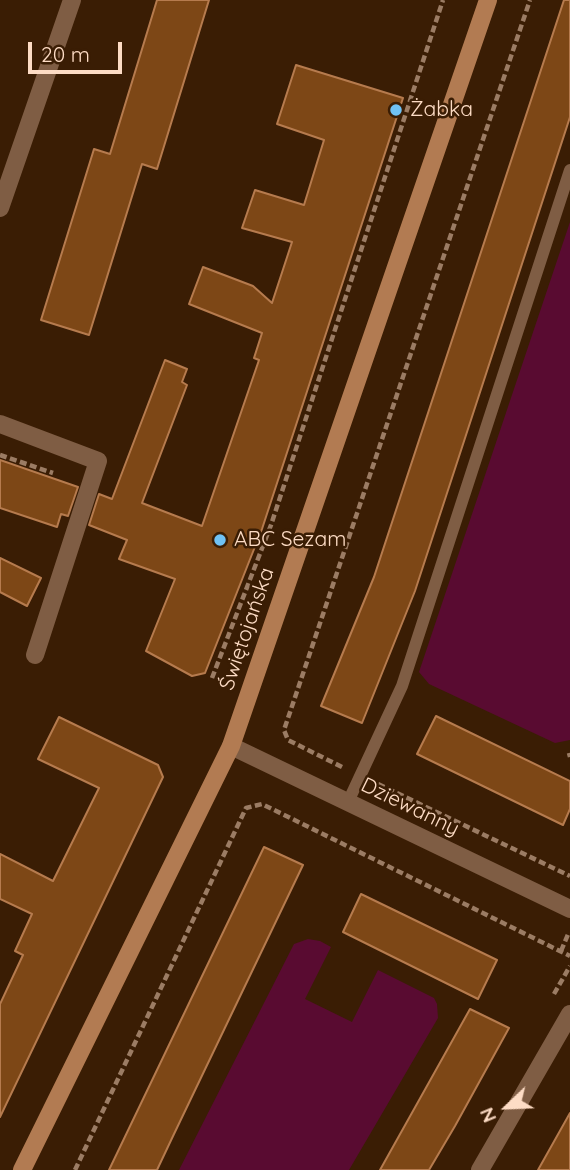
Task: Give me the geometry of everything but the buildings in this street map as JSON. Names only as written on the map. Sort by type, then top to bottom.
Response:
[{"type":"street","points":[[0,208],[72,0]]},
{"type":"street","name":"Świętojańska","points":[[22,1170],[231,746],[488,0]]},
{"type":"street","points":[[0,424],[99,461],[35,655]]},
{"type":"street","name":"Dziewanny","points":[[231,746],[570,909]]},
{"type":"street","points":[[480,1170],[570,1014]]},
{"type":"lane","points":[[348,802],[402,687],[570,170]]},
{"type":"path","points":[[212,678],[271,525],[443,0]]},
{"type":"path","points":[[530,0],[284,730],[288,740],[570,876]]},
{"type":"path","points":[[0,455],[90,486]]},
{"type":"path","points":[[75,1170],[246,808],[262,804],[570,956]]},
{"type":"path","points":[[561,951],[570,929]]},
{"type":"shaded area","points":[[570,222],[570,740],[555,743],[429,684],[419,672]]},
{"type":"shaded area","points":[[308,939],[331,947],[305,999],[352,1022],[378,970],[434,998],[438,1018],[349,1170],[179,1170],[294,944]]},
{"type":"place","name":"Żabka","points":[[396,110]]},
{"type":"place","name":"ABC Sezam","points":[[220,540]]}]
